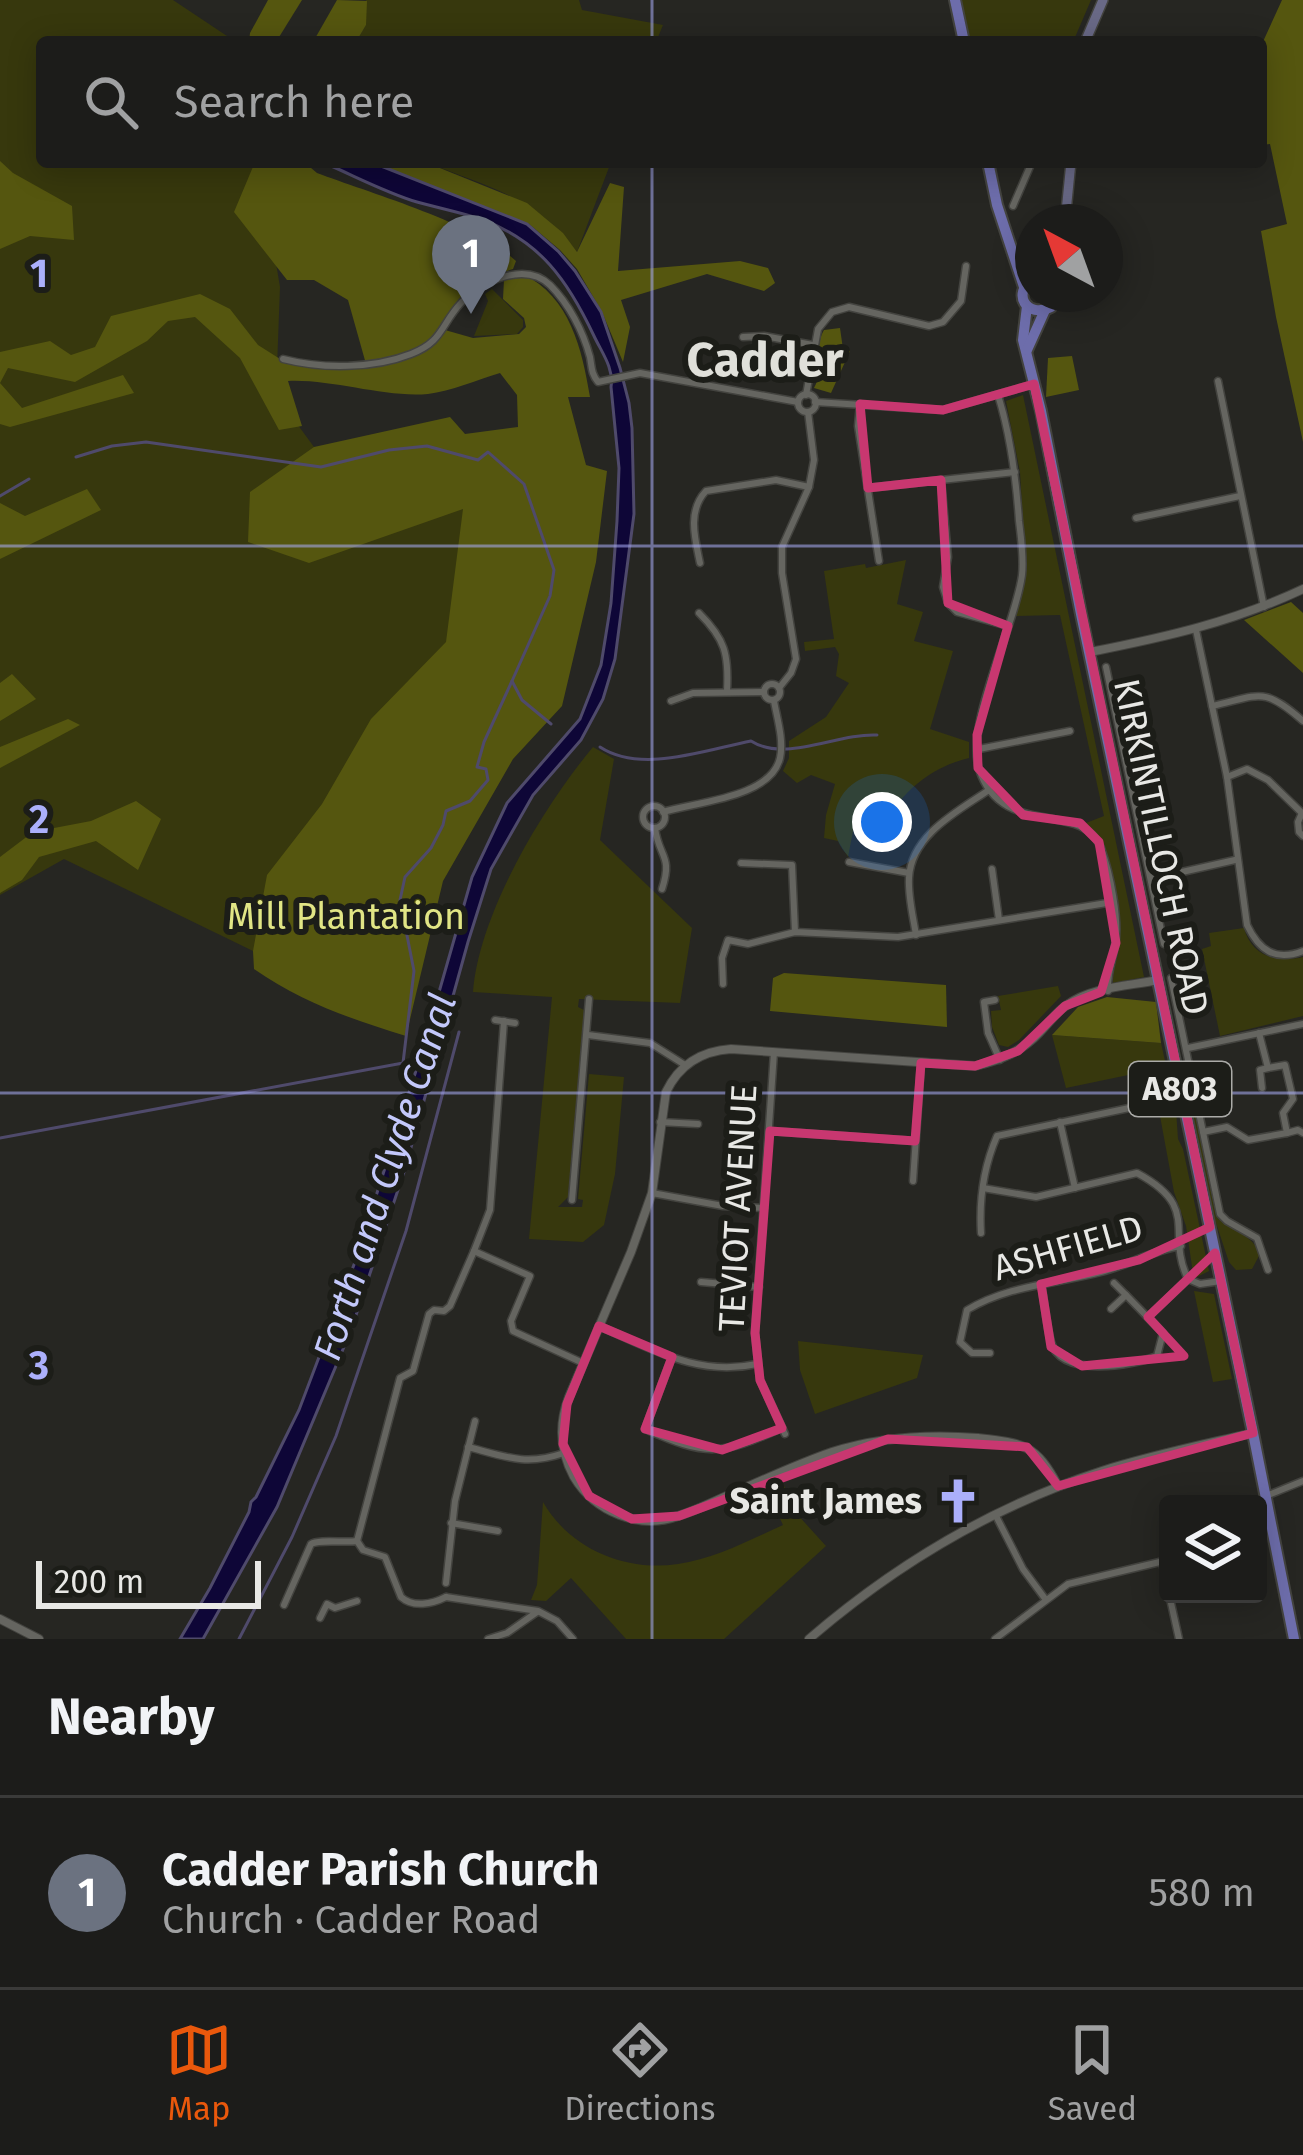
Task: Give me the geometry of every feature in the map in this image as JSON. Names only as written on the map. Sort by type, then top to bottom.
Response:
[{"type":"main road","points":[[955,0],[963,36]]},
{"type":"main road","points":[[1087,36],[1103,0]]},
{"type":"main road","name":"A803","points":[[989,168],[1001,220],[1015,255]]},
{"type":"main road","points":[[1067,204],[1070,168]]},
{"type":"main road","name":"KIRKINTILLOCH ROAD","points":[[1027,312],[1023,340],[1164,979],[1267,1495]]},
{"type":"main road","points":[[1027,350],[1044,312]]},
{"type":"main road","name":"KIRKINTILLOCH ROAD","points":[[1267,1496],[1294,1639]]},
{"type":"street","points":[[1012,206],[1029,168]]},
{"type":"street","points":[[798,402],[806,394],[818,329],[832,312],[849,307],[929,326],[943,322],[962,301],[966,266]]},
{"type":"street","points":[[283,359],[339,365],[411,354],[445,330],[471,293],[511,274],[536,274],[561,297],[577,322],[598,382],[640,373],[798,402]]},
{"type":"street","points":[[742,337],[813,345]]},
{"type":"street","points":[[1218,381],[1264,607]]},
{"type":"street","points":[[815,402],[943,410],[1034,384]]},
{"type":"street","points":[[798,402],[800,410],[813,410],[815,402],[806,394]]},
{"type":"street","points":[[998,395],[1015,472],[1022,574],[977,735],[979,768],[1000,801],[1023,815],[1081,824],[1099,842],[1113,902],[1116,943],[1107,974],[1108,991]]},
{"type":"street","points":[[860,404],[858,426],[879,562]]},
{"type":"street","points":[[774,701],[796,659],[782,547],[809,487],[814,460],[808,412]]},
{"type":"street","points":[[868,488],[1015,472]]},
{"type":"street","points":[[941,479],[948,557],[943,586],[948,603],[957,612],[1008,626]]},
{"type":"street","points":[[700,563],[694,514],[706,491],[776,480],[809,487]]},
{"type":"street","points":[[1136,518],[1240,496]]},
{"type":"street","points":[[1090,652],[1196,630],[1303,589]]},
{"type":"street","points":[[700,613],[719,633],[728,663],[727,691]]},
{"type":"street","points":[[1196,630],[1227,777],[1247,925],[1256,943],[1277,955],[1303,951]]},
{"type":"street","points":[[1106,667],[1164,944]]},
{"type":"street","points":[[764,692],[770,684],[779,688]]},
{"type":"street","points":[[671,701],[693,693],[764,692]]},
{"type":"street","points":[[764,692],[774,701]]},
{"type":"street","points":[[1212,706],[1263,695],[1280,700],[1303,721]]},
{"type":"street","points":[[655,828],[645,823],[645,812],[654,806],[663,812],[725,798],[771,776],[780,760],[781,740],[774,701]]},
{"type":"street","points":[[979,749],[1070,731]]},
{"type":"street","points":[[1227,777],[1247,769],[1268,780],[1303,814],[1298,821],[1303,836]]},
{"type":"street","points":[[916,934],[909,873],[915,856],[936,826],[989,790]]},
{"type":"street","points":[[655,828],[664,820],[663,812]]},
{"type":"street","points":[[655,828],[668,867],[662,889]]},
{"type":"street","points":[[1151,879],[1237,860]]},
{"type":"street","points":[[849,862],[909,873]]},
{"type":"street","points":[[741,863],[792,866],[795,932]]},
{"type":"street","points":[[668,867],[678,866]]},
{"type":"street","points":[[992,868],[999,920]]},
{"type":"street","points":[[723,984],[722,958],[728,940],[748,944],[795,932],[916,934],[1113,902]]},
{"type":"street","points":[[1058,1486],[1040,1456],[1028,1447],[954,1436],[887,1439],[830,1453],[679,1516],[641,1520],[597,1502],[577,1480],[565,1453],[565,1411],[652,1192],[666,1092],[685,1065],[723,1049],[975,1066],[1000,1060],[1031,1042],[1065,1006],[1086,994],[1164,979]]},
{"type":"street","name":"KIRKINTILLOCH ROAD","points":[[1164,979],[1188,1048],[1220,1214],[1257,1238],[1268,1270]]},
{"type":"street","points":[[572,1200],[589,999]]},
{"type":"street","points":[[995,1000],[984,1002],[988,1033],[1000,1060]]},
{"type":"street","points":[[475,1421],[451,1523],[446,1590],[428,1604],[405,1601],[387,1559],[362,1550],[357,1541],[400,1378],[413,1371],[429,1314],[450,1306],[490,1210],[500,1021],[515,1023]]},
{"type":"street","points":[[1188,1048],[1303,1024]]},
{"type":"street","points":[[1259,1033],[1268,1068]]},
{"type":"street","points":[[588,1035],[650,1043],[685,1065]]},
{"type":"street","name":"TEVIOT AVENUE","points":[[672,1357],[645,1429],[702,1450],[722,1450],[783,1431],[760,1380],[755,1334],[774,1052]]},
{"type":"street","points":[[913,1181],[921,1063]]},
{"type":"street","points":[[1262,1088],[1260,1070],[1285,1065],[1293,1099],[1283,1113],[1287,1133]]},
{"type":"street","points":[[981,1232],[983,1188],[997,1136],[1148,1104]]},
{"type":"street","points":[[660,1122],[698,1124]]},
{"type":"street","points":[[1060,1122],[1075,1188]]},
{"type":"street","points":[[1203,1132],[1227,1127],[1248,1140],[1298,1130],[1303,1133]]},
{"type":"street","points":[[770,1131],[915,1141]]},
{"type":"street","points":[[983,1188],[1036,1197],[1137,1173],[1168,1194],[1179,1219],[1188,1280],[1200,1285],[1221,1280]]},
{"type":"street","points":[[652,1192],[703,1203],[764,1208]]},
{"type":"street","name":"ASHFIELD","points":[[990,1352],[972,1352],[960,1342],[967,1310],[984,1300],[1012,1289],[1102,1272],[1181,1246]]},
{"type":"street","points":[[474,1251],[530,1276],[513,1330],[583,1363]]},
{"type":"street","points":[[1148,1317],[1188,1280]]},
{"type":"street","points":[[700,1282],[759,1287]]},
{"type":"street","points":[[1041,1284],[1052,1347],[1070,1363],[1098,1366],[1157,1356],[1163,1334],[1114,1283]]},
{"type":"street","points":[[1111,1309],[1126,1295]]},
{"type":"street","points":[[598,1327],[700,1367],[757,1364]]},
{"type":"street","points":[[809,1639],[900,1569],[995,1514],[1058,1486],[1151,1456],[1253,1433]]},
{"type":"street","points":[[468,1447],[527,1461],[565,1453]]},
{"type":"street","points":[[1267,1496],[1303,1481]]},
{"type":"street","points":[[995,1514],[1023,1569],[1046,1600]]},
{"type":"street","points":[[451,1523],[498,1531]]},
{"type":"street","points":[[284,1605],[311,1544],[317,1540],[357,1541]]},
{"type":"street","points":[[994,1639],[1068,1584],[1159,1562]]},
{"type":"street","points":[[446,1590],[538,1611],[573,1639]]},
{"type":"street","points":[[320,1618],[327,1604],[334,1608],[357,1601]]},
{"type":"street","points":[[1171,1603],[1179,1639]]},
{"type":"street","points":[[488,1639],[507,1633],[538,1611]]},
{"type":"street","points":[[0,1619],[39,1639]]},
{"type":"highlighted area","points":[[1034,384],[1210,1227],[1139,1260],[1041,1284],[1051,1347],[1082,1366],[1184,1356],[1148,1317],[1215,1253],[1253,1433],[1058,1486],[1027,1447],[888,1439],[679,1516],[632,1519],[589,1496],[563,1444],[567,1404],[599,1326],[672,1357],[645,1429],[722,1450],[782,1428],[760,1380],[755,1333],[770,1131],[915,1141],[921,1063],[975,1066],[1018,1051],[1065,1006],[1101,992],[1116,943],[1099,842],[1080,823],[1023,815],[978,768],[977,735],[1008,626],[948,603],[941,480],[868,488],[860,404],[943,410]]},
{"type":"shaded area","points":[[0,0],[173,0],[227,36],[36,36],[36,168],[260,168],[280,287],[276,395],[314,447],[465,508],[456,647],[253,951],[64,859],[0,895]]},
{"type":"shaded area","points":[[366,0],[579,0],[582,10],[663,25],[658,36],[360,36],[366,25]]},
{"type":"shaded area","points":[[958,0],[1091,0],[1076,36],[965,36]]},
{"type":"shaded area","points":[[440,168],[609,168],[577,252],[545,218],[489,187]]},
{"type":"shaded area","points":[[492,289],[523,320],[517,334],[474,336],[488,301],[485,294]]},
{"type":"shaded area","points":[[1023,395],[1144,977],[1113,983],[1119,944],[1116,897],[1102,847],[1086,823],[1104,816],[1060,615],[1016,616],[1026,573],[1020,472],[1006,401]]},
{"type":"shaded area","points":[[906,560],[897,604],[923,612],[914,641],[953,651],[930,729],[969,742],[969,758],[921,781],[886,821],[856,816],[848,857],[838,841],[824,838],[835,784],[811,775],[797,783],[783,771],[789,741],[826,717],[849,683],[836,676],[839,654],[835,647],[805,651],[804,642],[834,639],[824,571]]},
{"type":"shaded area","points":[[593,747],[614,759],[600,840],[692,928],[680,1003],[579,999],[578,1007],[584,1010],[568,1197],[558,1207],[582,1207],[583,1200],[578,1199],[589,1074],[624,1077],[615,1174],[604,1225],[583,1242],[529,1239],[552,997],[473,992],[487,929],[516,862]]},
{"type":"shaded area","points":[[1244,928],[1253,946],[1267,956],[1303,957],[1303,1016],[1220,1036],[1202,949],[1211,946],[1209,933]]},
{"type":"shaded area","points":[[1058,986],[1061,996],[1019,1040],[1008,1047],[999,1045],[991,1011],[1001,1010],[998,996]]},
{"type":"shaded area","points":[[1052,1035],[1161,1043],[1209,1271],[1197,1277],[1193,1273],[1158,1105],[1165,1102],[1157,1069],[1066,1088]]},
{"type":"shaded area","points":[[1195,1111],[1216,1216],[1256,1247],[1260,1254],[1252,1269],[1236,1270],[1229,1262],[1213,1214]]},
{"type":"shaded area","points":[[1194,1291],[1214,1294],[1232,1379],[1213,1382]]},
{"type":"shaded area","points":[[798,1341],[923,1355],[917,1378],[815,1414],[800,1370]]},
{"type":"shaded area","points":[[782,1481],[796,1513],[826,1546],[724,1639],[626,1639],[571,1578],[546,1601],[531,1600],[537,1585],[543,1502],[568,1533],[601,1554],[658,1566],[691,1562],[783,1525],[765,1487]]},
{"type":"green space","points":[[268,0],[302,0],[280,36],[250,33]]},
{"type":"green space","points":[[337,0],[367,1],[366,25],[360,36],[316,36]]},
{"type":"green space","points":[[1282,0],[1303,0],[1303,442],[1261,231],[1287,224],[1267,144],[1266,36]]},
{"type":"green space","points":[[0,161],[72,206],[74,240],[30,236],[0,249]]},
{"type":"green space","name":"Mill Plantation","points":[[252,168],[311,168],[450,222],[498,247],[516,261],[513,269],[487,278],[462,295],[445,330],[473,338],[519,334],[526,327],[524,318],[503,299],[504,280],[523,274],[539,284],[563,310],[583,361],[590,397],[568,397],[586,465],[607,471],[596,562],[562,706],[513,759],[443,881],[406,1036],[290,991],[254,969],[253,951],[267,875],[322,804],[371,719],[446,642],[463,509],[309,563],[248,542],[250,492],[314,447],[450,417],[465,434],[518,427],[517,395],[500,373],[428,394],[288,381],[302,426],[279,430],[240,358],[195,317],[168,321],[147,341],[75,382],[8,368],[0,383],[0,352],[50,341],[71,355],[95,347],[111,316],[200,294],[230,309],[258,345],[288,364],[366,364],[348,300],[314,280],[287,280],[234,212]]},
{"type":"green space","points":[[387,168],[440,168],[527,203],[563,233],[577,252],[610,183],[624,187],[618,271],[740,261],[768,268],[775,283],[764,291],[707,274],[621,300],[630,327],[623,362],[577,269],[529,224]]},
{"type":"green space","points":[[840,328],[843,349],[850,351],[831,393],[814,388],[819,344],[824,330]]},
{"type":"green space","points":[[1072,356],[1079,390],[1046,397],[1048,358]]},
{"type":"green space","points":[[123,375],[134,393],[10,427],[0,424],[0,383],[22,408]]},
{"type":"green space","points":[[87,489],[101,510],[0,559],[0,503],[25,516]]},
{"type":"green space","points":[[1291,602],[1303,613],[1303,673],[1244,620]]},
{"type":"green space","points":[[12,674],[36,699],[0,721],[0,683]]},
{"type":"green space","points":[[68,719],[80,725],[0,768],[0,747]]},
{"type":"green space","points":[[136,801],[161,819],[138,870],[96,841],[39,857],[22,880],[0,893],[0,857],[33,832],[91,821]]},
{"type":"green space","points":[[784,973],[946,985],[947,1027],[770,1011],[773,978]]},
{"type":"green space","points":[[1107,997],[1156,1002],[1161,1043],[1052,1035],[1078,1007]]},
{"type":"water","name":"Forth and Clyde Canal","points":[[336,168],[386,168],[527,224],[575,271],[601,312],[620,368],[632,428],[634,514],[615,659],[603,699],[581,740],[533,795],[491,869],[405,1169],[351,1330],[277,1507],[203,1639],[180,1639],[299,1410],[355,1262],[472,877],[507,803],[580,719],[601,665],[611,603],[619,468],[611,373],[604,355],[574,297],[536,251],[501,228],[405,198]]},
{"type":"waterway","points":[[76,457],[146,442],[321,467],[427,446],[478,460],[488,452],[524,484],[554,570],[550,596],[512,681],[522,700],[551,724]]},
{"type":"waterway","points":[[0,496],[29,479]]},
{"type":"waterway","name":"Forth and Clyde Canal","points":[[0,1138],[403,1063],[414,971],[400,900],[405,877],[431,848],[446,811],[470,801],[488,780],[486,769],[477,767],[512,681]]},
{"type":"waterway","points":[[600,747],[616,755],[654,759],[751,741],[779,749],[877,735]]},
{"type":"waterway","name":"Forth and Clyde Canal","points":[[239,1639],[292,1537],[336,1436],[406,1231],[459,1032]]},
{"type":"place","name":"Cadder Parish Church","points":[[471,314]]},
{"type":"place","name":"Saint James","points":[[958,1501]]},
{"type":"district","name":"Cadder","points":[[765,360]]}]
